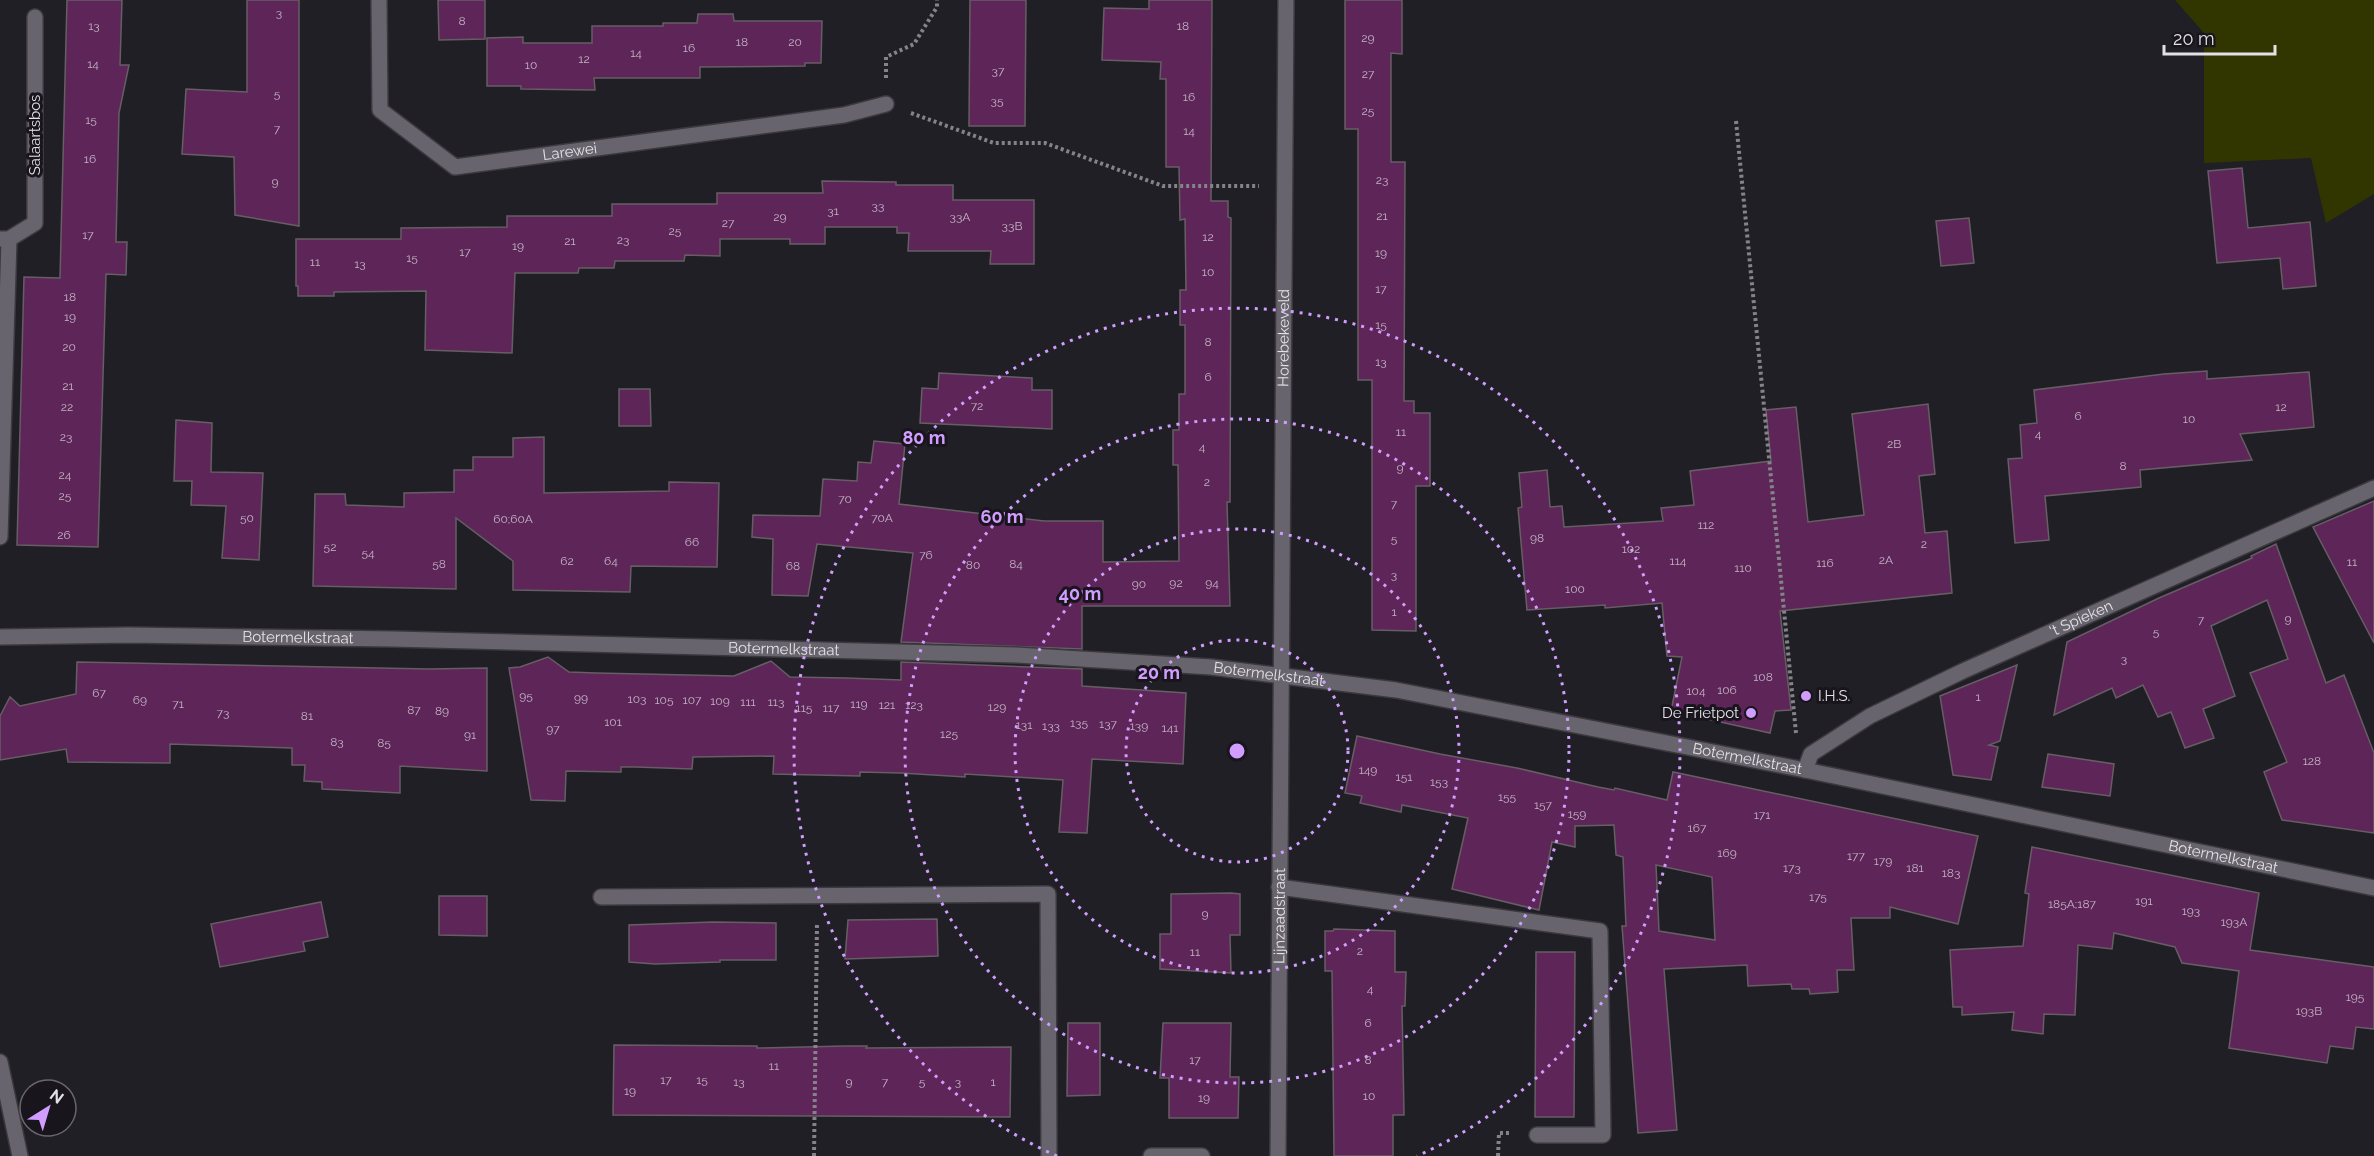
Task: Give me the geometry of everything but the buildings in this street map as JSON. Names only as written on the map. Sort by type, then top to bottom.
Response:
[{"type":"street","name":"Larewei","points":[[379,0],[380,110],[455,166],[844,116],[886,104]]},
{"type":"street","name":"Horebekeveld","points":[[1283,676],[1286,0]]},
{"type":"street","name":"Salaartsbos","points":[[0,537],[4,239],[35,223],[35,17]]},
{"type":"street","name":"'t Spieken","points":[[1811,754],[1870,716],[1963,671],[2374,488]]},
{"type":"street","name":"Botermelkstraat","points":[[0,638],[141,635],[1016,655],[1211,667],[1396,690],[1805,770],[2374,888]]},
{"type":"street","name":"Lijnzaadstraat","points":[[1278,1156],[1283,676]]},
{"type":"street","points":[[1805,770],[1811,754]]},
{"type":"street","points":[[1280,887],[1600,931],[1603,1135],[1537,1135]]},
{"type":"street","points":[[602,897],[1048,894],[1049,1156]]},
{"type":"street","points":[[0,1062],[20,1156]]},
{"type":"street","points":[[1151,1156],[1202,1156]]},
{"type":"path","points":[[937,0],[937,7],[914,44],[886,57],[886,104],[994,143],[1046,143],[1163,186],[1284,185]]},
{"type":"path","points":[[1736,121],[1796,737],[1811,754]]},
{"type":"path","points":[[813,1156],[818,895]]},
{"type":"green space","points":[[2175,0],[2374,0],[2374,194],[2326,223],[2311,158],[2204,163],[2204,33]]},
{"type":"place","name":"I.H.S.","points":[[1806,696]]},
{"type":"place","name":"De Frietpot","points":[[1751,713]]}]
